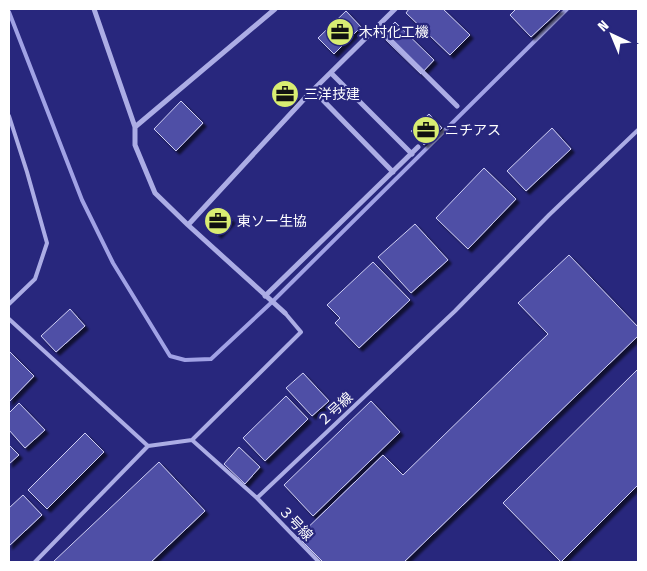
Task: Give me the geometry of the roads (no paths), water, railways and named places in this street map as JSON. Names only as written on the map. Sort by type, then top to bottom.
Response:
[{"type":"street","points":[[94,9],[135,127],[135,145],[155,193],[285,313]]},
{"type":"street","points":[[135,127],[275,9]]},
{"type":"street","points":[[188,225],[313,90],[395,9]]},
{"type":"street","points":[[377,27],[457,106]]},
{"type":"street","points":[[330,73],[412,154]]},
{"type":"street","points":[[313,90],[393,172]]},
{"type":"street","points":[[265,296],[418,147]]},
{"type":"lane","points":[[9,116],[47,243],[35,279],[9,304]]},
{"type":"lane","name":"２号線","points":[[257,498],[455,311],[638,130]]},
{"type":"lane","points":[[35,562],[148,446],[192,440],[301,332],[285,313]]},
{"type":"lane","points":[[9,319],[148,446]]},
{"type":"lane","points":[[192,440],[257,498]]},
{"type":"lane","name":"３号線","points":[[257,498],[318,562]]},
{"type":"waterway","points":[[9,12],[82,200],[113,263],[170,356],[185,360],[211,359],[272,302],[567,9]]},
{"type":"place","name":"木村化工機","points":[[340,32]]},
{"type":"place","name":"三洋技建","points":[[285,94]]},
{"type":"place","name":"ニチアス","points":[[426,130]]},
{"type":"place","name":"東ソー生協","points":[[218,221]]}]
